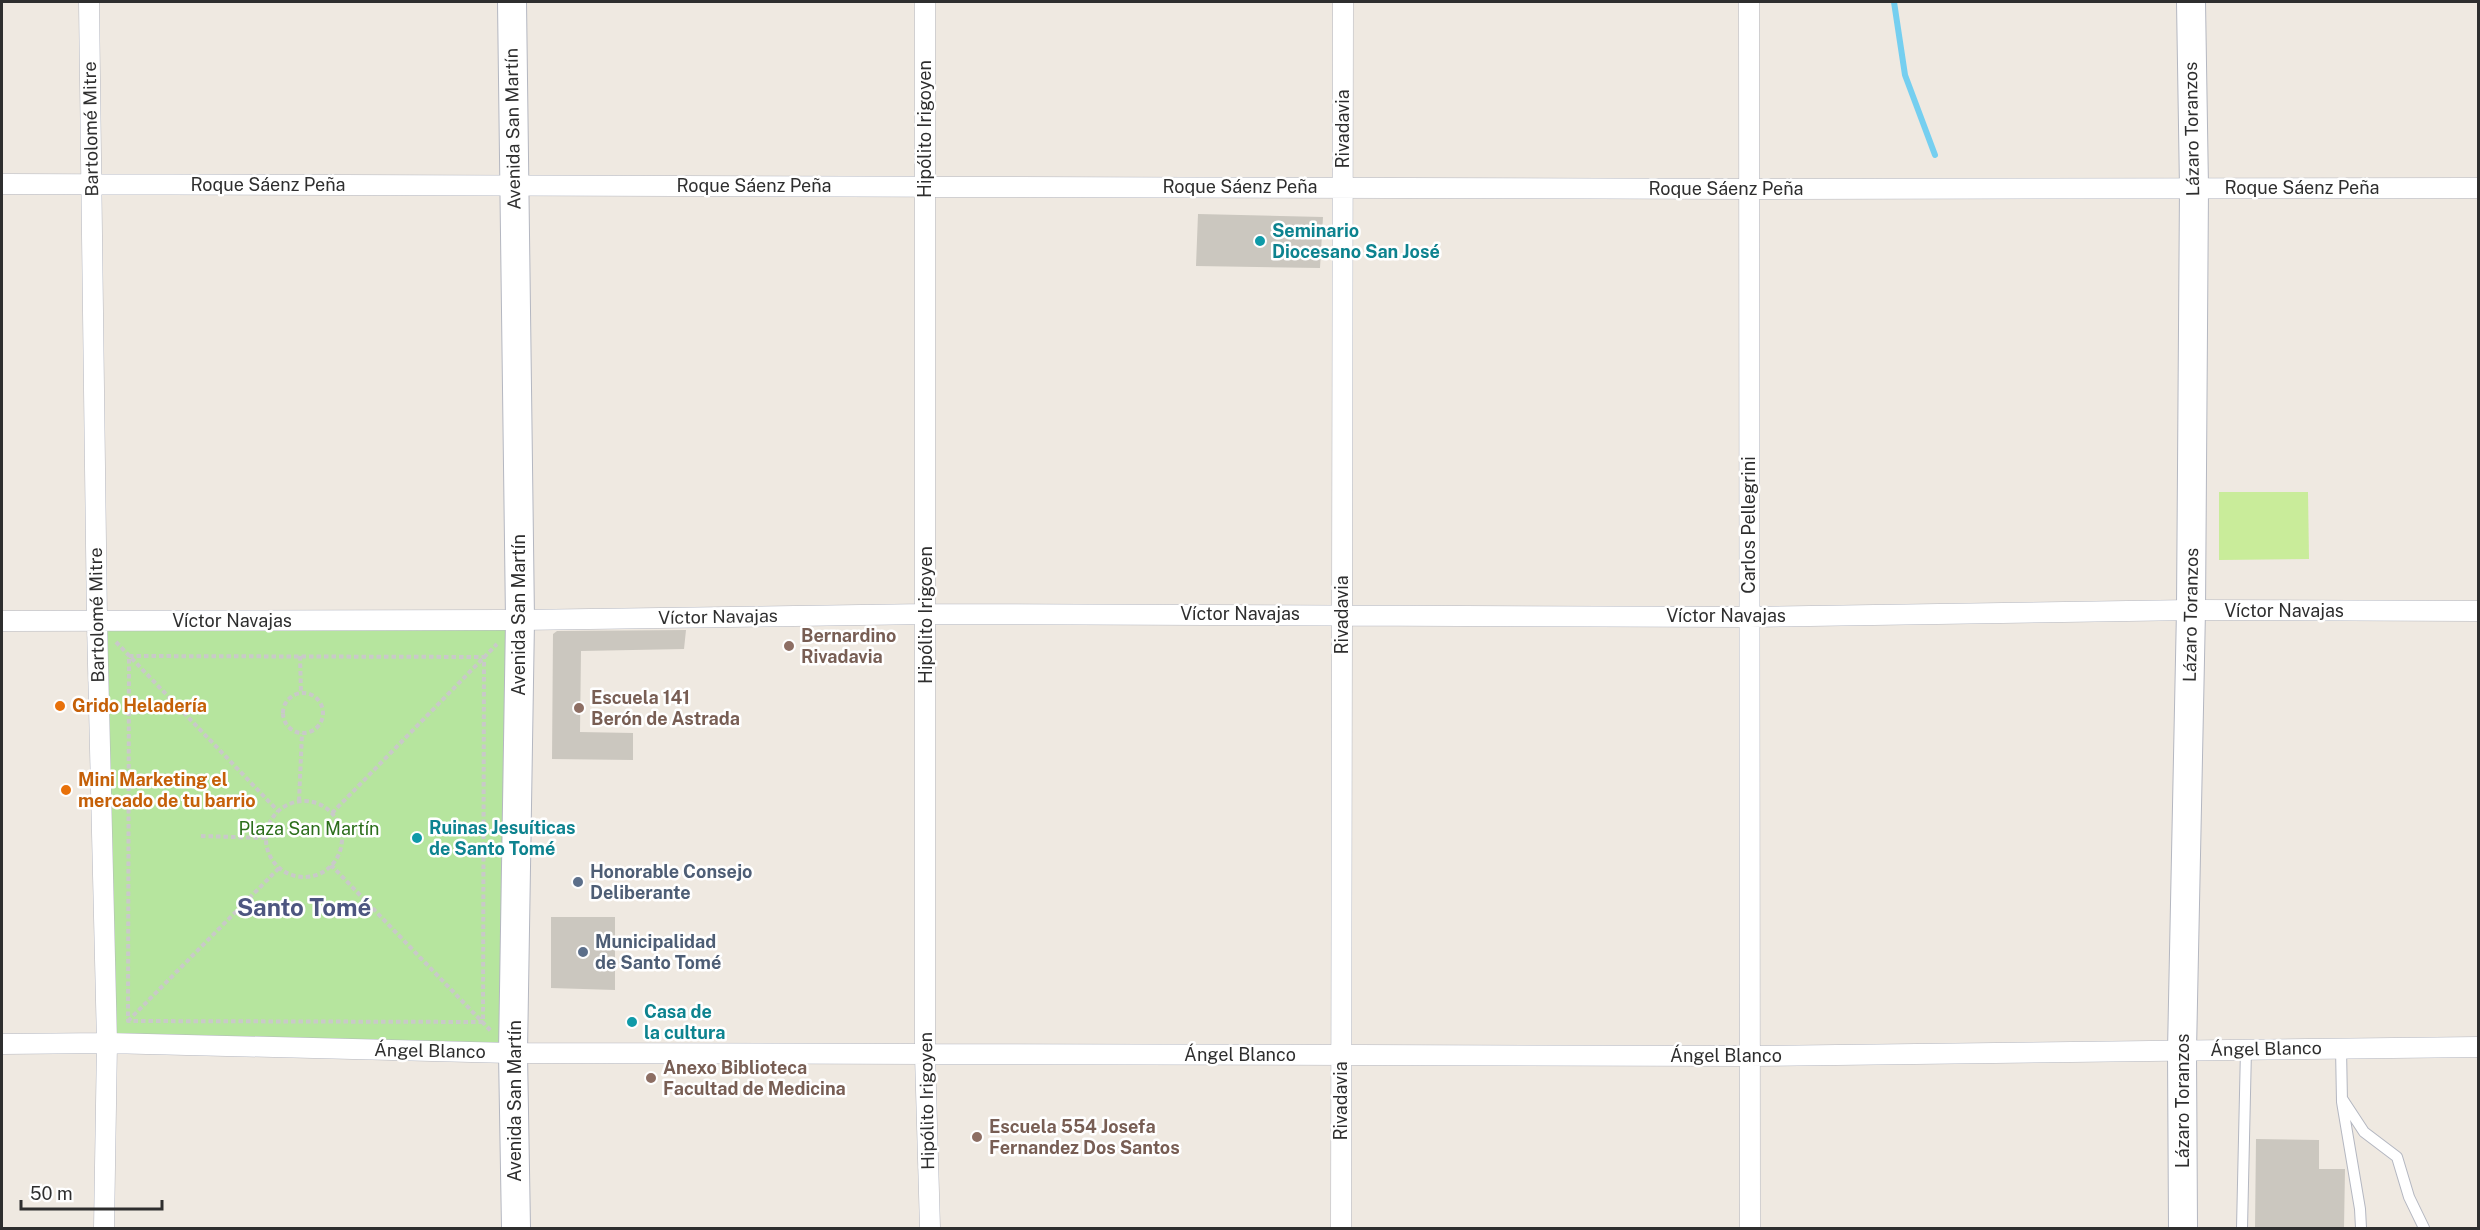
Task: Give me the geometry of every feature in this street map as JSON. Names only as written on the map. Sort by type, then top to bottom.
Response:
[{"type":"main road","name":"Avenida San Martín","points":[[512,2],[520,620],[513,1053],[516,1228]]},
{"type":"main road","name":"Lázaro Toranzos","points":[[2183,1228],[2182,1051],[2191,610],[2194,188],[2191,2]]},
{"type":"street","name":"Bartolomé Mitre","points":[[89,2],[97,622],[107,1043],[104,1228]]},
{"type":"street","name":"Hipólito Irigoyen","points":[[925,2],[926,1055],[930,1228]]},
{"type":"street","name":"Rivadavia","points":[[1341,1228],[1343,2]]},
{"type":"street","name":"Carlos Pellegrini","points":[[1749,2],[1749,1228]]},
{"type":"street","name":"Roque Sáenz Peña","points":[[2,183],[1749,189],[2478,188]]},
{"type":"street","name":"Víctor Navajas","points":[[2,621],[520,620],[926,614],[1749,617],[2191,610],[2478,611]]},
{"type":"street","name":"Ángel Blanco","points":[[2,1044],[107,1043],[513,1053],[1341,1056],[1750,1056],[2478,1047]]},
{"type":"lane","points":[[2341,1048],[2342,1097],[2361,1228]]},
{"type":"lane","points":[[2242,1228],[2246,1049]]},
{"type":"lane","points":[[2342,1097],[2364,1132],[2397,1157],[2409,1197],[2424,1228]]},
{"type":"path","points":[[332,813],[520,620]]},
{"type":"path","points":[[97,622],[278,811]]},
{"type":"path","points":[[129,656],[484,657]]},
{"type":"path","points":[[128,1021],[129,656]]},
{"type":"path","points":[[300,656],[301,693]]},
{"type":"path","points":[[483,1022],[484,657]]},
{"type":"path","points":[[301,693],[318,701],[322,713],[322,719],[314,730],[302,734],[285,724],[283,711],[289,699],[301,693]]},
{"type":"path","points":[[299,801],[302,734]]},
{"type":"path","points":[[299,801],[317,803],[332,813],[342,834],[338,856],[331,865],[315,875],[306,876],[287,873],[280,867],[268,850],[267,837],[267,829],[278,811],[288,804],[299,801]]},
{"type":"path","points":[[201,836],[267,837]]},
{"type":"path","points":[[331,865],[513,1053]]},
{"type":"path","points":[[107,1043],[280,867]]},
{"type":"path","points":[[128,1021],[483,1022]]},
{"type":"green space","points":[[2219,492],[2308,492],[2309,559],[2219,560]]},
{"type":"green space","name":"Plaza San Martín","points":[[520,620],[513,1053],[107,1043],[97,622]]},
{"type":"building","name":"Seminario Diocesano San José","points":[[1198,214],[1323,217],[1320,268],[1196,266]]},
{"type":"building","points":[[686,630],[684,649],[581,651],[580,732],[633,733],[633,760],[552,759],[553,634],[557,631]]},
{"type":"building","name":"Municipalidad de Santo Tomé","points":[[551,917],[615,917],[615,990],[551,988]]},
{"type":"building","points":[[2256,1139],[2319,1140],[2319,1169],[2345,1169],[2344,1228],[2255,1228]]},
{"type":"waterway","points":[[1894,2],[1905,75],[1935,155]]},
{"type":"place","name":"Seminario Diocesano San José","points":[[1260,241]]},
{"type":"place","name":"Bernardino Rivadavia","points":[[789,646]]},
{"type":"place","name":"Grido Heladería","points":[[60,706]]},
{"type":"place","name":"Escuela 141 Berón de Astrada","points":[[579,708]]},
{"type":"place","name":"Mini Marketing el mercado de tu barrio","points":[[66,790]]},
{"type":"place","name":"Ruinas Jesuíticas de Santo Tomé","points":[[417,838]]},
{"type":"place","name":"Honorable Consejo Deliberante","points":[[578,882]]},
{"type":"place","name":"Municipalidad de Santo Tomé","points":[[583,952]]},
{"type":"place","name":"Casa de la cultura","points":[[632,1022]]},
{"type":"place","name":"Anexo Biblioteca Facultad de Medicina","points":[[651,1078]]},
{"type":"place","name":"Escuela 554 Josefa Fernandez Dos Santos","points":[[977,1137]]},
{"type":"district","name":"Santo Tomé","points":[[304,908]]}]
